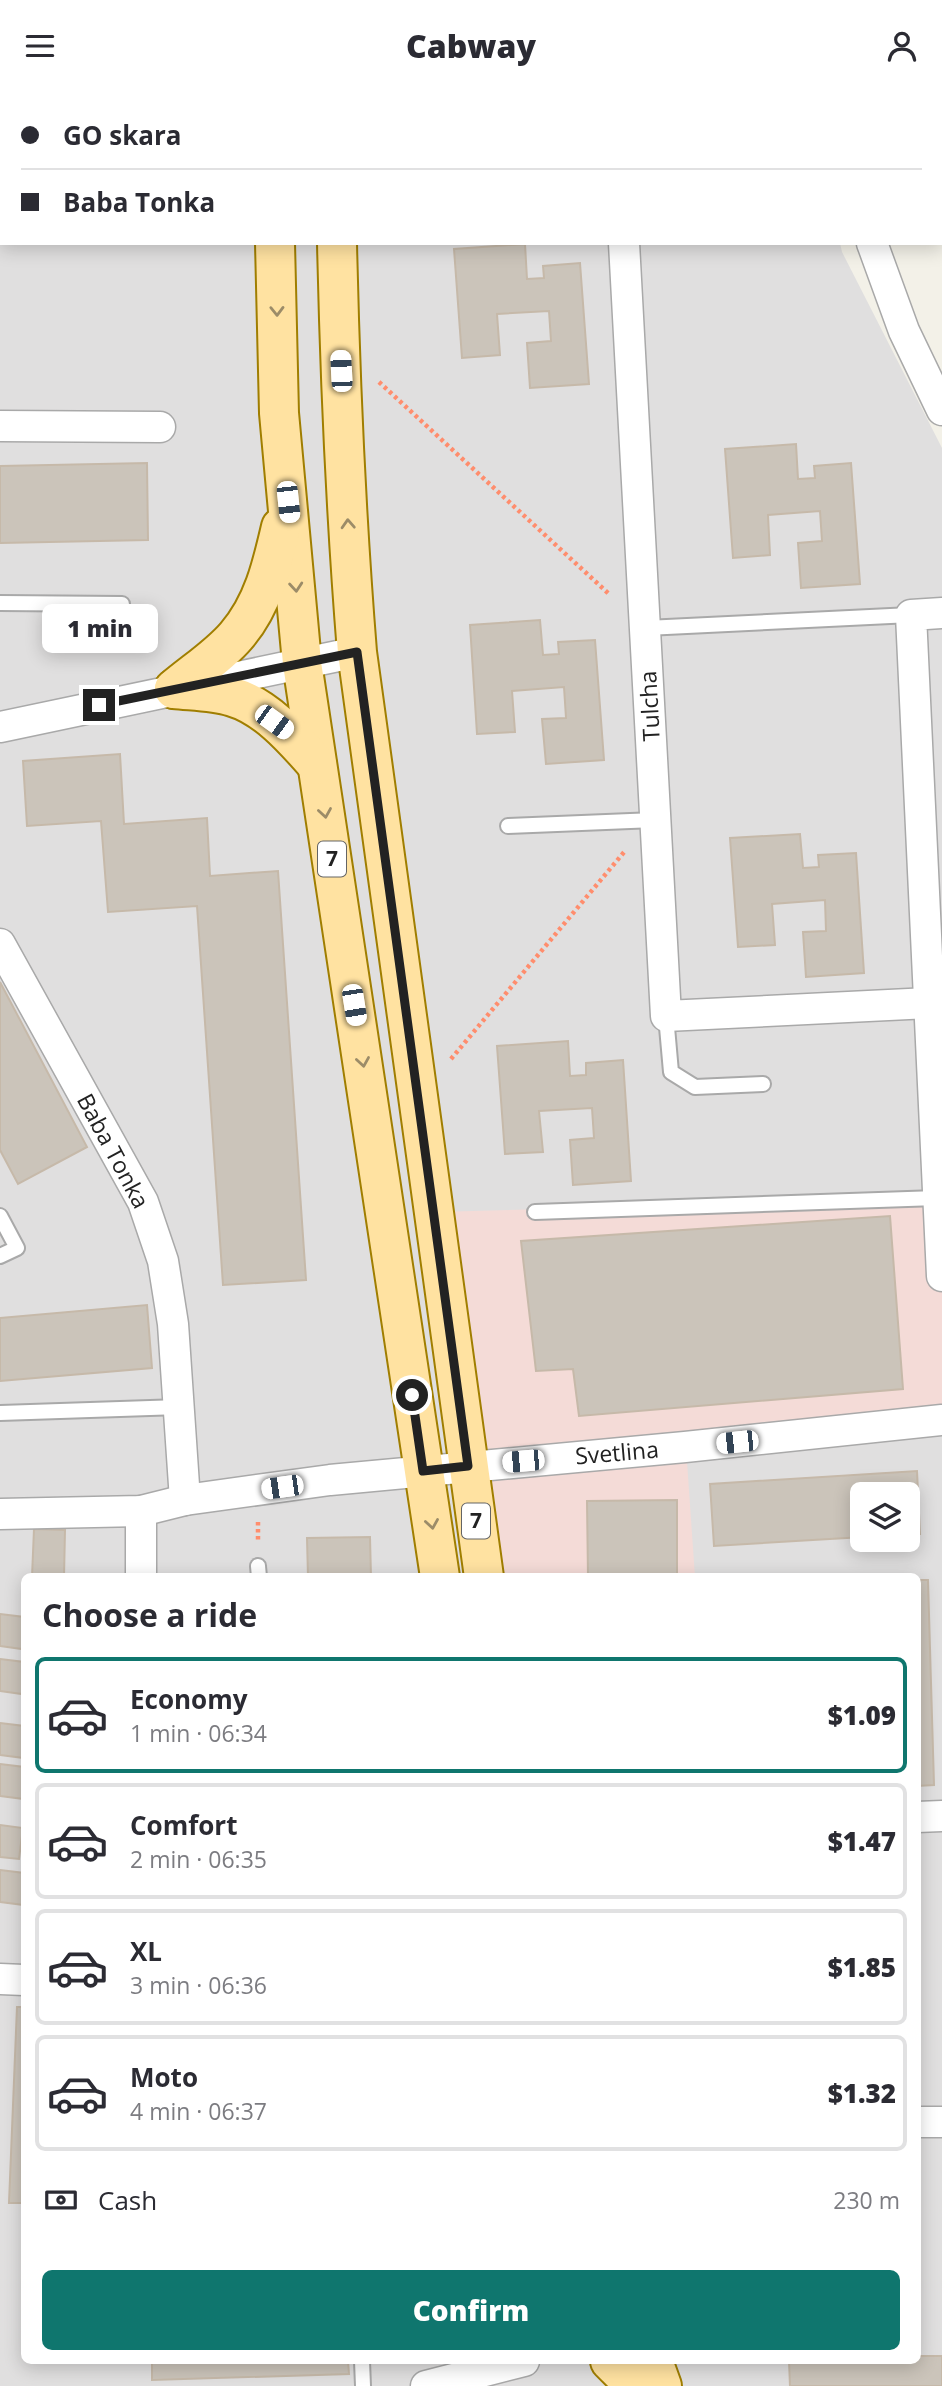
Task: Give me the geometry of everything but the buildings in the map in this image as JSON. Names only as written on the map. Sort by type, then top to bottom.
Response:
[{"type":"main road","name":"7","points":[[275,245],[279,413],[302,663],[439,1573]]},
{"type":"main road","name":"7","points":[[337,245],[339,346],[357,652],[483,1573]]},
{"type":"main road","points":[[174,689],[235,637],[253,613],[269,576],[288,502]]},
{"type":"main road","points":[[174,689],[234,697],[287,731],[317,765]]},
{"type":"main road","points":[[591,2364],[598,2386]]},
{"type":"main road","points":[[613,2364],[635,2386]]},
{"type":"main road","points":[[654,2364],[662,2386]]},
{"type":"street","name":"Tulcha","points":[[624,245],[666,1016]]},
{"type":"street","points":[[873,245],[904,331],[942,410]]},
{"type":"street","points":[[0,426],[160,427]]},
{"type":"street","points":[[942,613],[911,615],[942,1276]]},
{"type":"street","points":[[0,727],[357,652]]},
{"type":"street","name":"Baba Tonka","points":[[0,944],[143,1202],[163,1261],[173,1324],[185,1500]]},
{"type":"street","points":[[666,1016],[929,1003]]},
{"type":"street","name":"Svetlina","points":[[0,1514],[141,1511],[185,1500],[330,1480],[942,1420]]},
{"type":"street","points":[[141,1511],[141,1573]]},
{"type":"street","points":[[921,1817],[942,1816]]},
{"type":"street","points":[[0,1979],[21,1980]]},
{"type":"street","points":[[921,2122],[942,2122]]},
{"type":"street","points":[[426,2386],[512,2364]]},
{"type":"lane","points":[[0,603],[122,604]]},
{"type":"lane","points":[[646,628],[911,615]]},
{"type":"lane","points":[[508,826],[655,820]]},
{"type":"lane","name":"Tulcha","points":[[666,1016],[671,1072],[695,1087],[763,1084]]},
{"type":"lane","points":[[535,1212],[940,1198]]},
{"type":"lane","points":[[0,1216],[17,1248],[0,1256]]},
{"type":"lane","points":[[0,1413],[180,1407]]},
{"type":"lane","points":[[362,2364],[363,2386]]},
{"type":"path","points":[[339,346],[646,628]]},
{"type":"path","points":[[419,1097],[631,843],[655,820]]},
{"type":"path","points":[[258,1490],[259,1571]]},
{"type":"shaded area","points":[[0,245],[840,245],[942,448],[942,2386],[0,2386]]},
{"type":"shaded area","points":[[937,1198],[942,1276],[942,1420],[686,1447],[695,1573],[483,1573],[435,1212]]},
{"type":"route","points":[[99,705],[357,652],[468,1466],[423,1471],[412,1395]]}]
